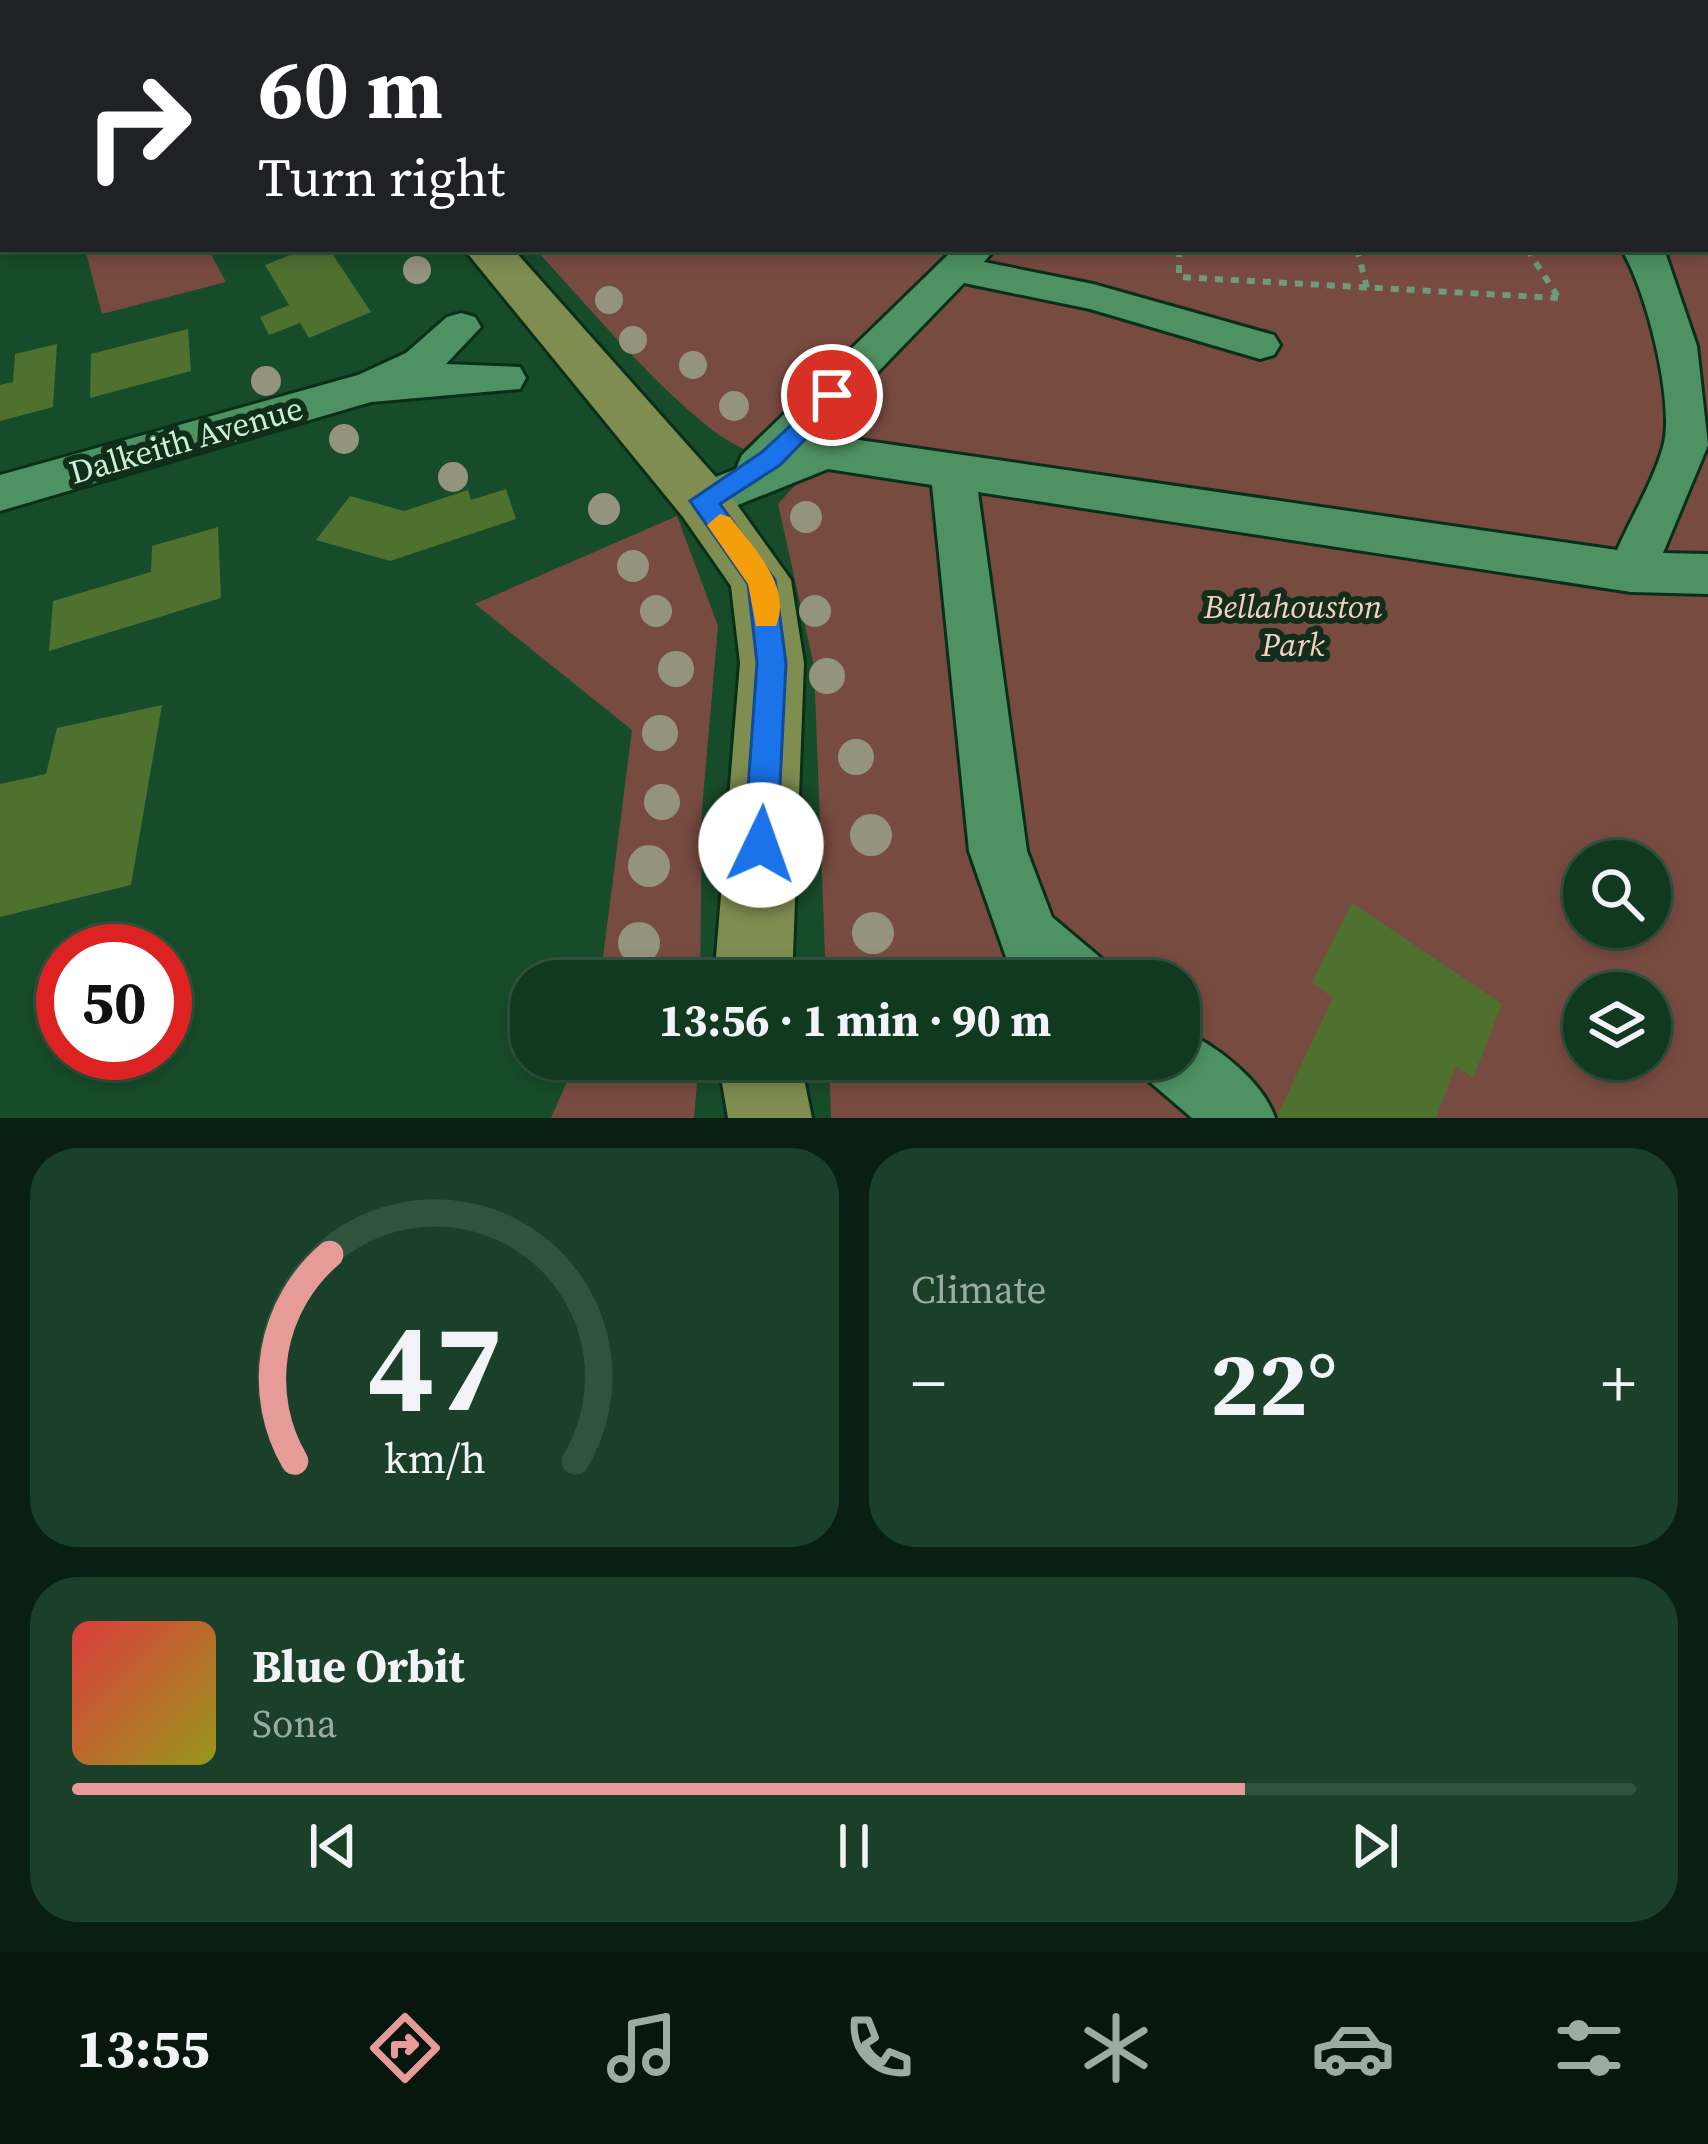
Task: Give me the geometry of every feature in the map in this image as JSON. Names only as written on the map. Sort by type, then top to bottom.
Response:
[{"type":"main road","points":[[490,252],[703,501],[761,580],[772,663],[753,960]]},
{"type":"main road","points":[[740,1118],[744,1080]]},
{"type":"main road","points":[[763,1080],[770,1118]]},
{"type":"street","points":[[1630,572],[1687,442],[1677,346],[1651,258],[1644,252]]},
{"type":"street","points":[[703,501],[771,458],[966,259],[1260,345]]},
{"type":"street","name":"Dalkeith Avenue","points":[[0,493],[371,386],[421,363],[461,327]]},
{"type":"street","name":"Dalkeith Avenue","points":[[371,386],[425,379],[505,378]]},
{"type":"street","points":[[703,501],[826,452],[1630,572],[1708,574]]},
{"type":"street","points":[[952,471],[998,851],[1029,938],[1055,960]]},
{"type":"street","points":[[1198,1080],[1242,1117]]},
{"type":"path","points":[[1179,252],[1179,277],[1558,298],[1529,252]]},
{"type":"path","points":[[1359,252],[1367,288]]},
{"type":"green space","points":[[86,252],[210,252],[226,282],[102,314]]},
{"type":"green space","name":"Bellahouston Park","points":[[538,252],[1708,252],[1708,1118],[831,1118],[830,1080],[1200,1080],[1200,960],[825,960],[814,666],[778,504],[797,483],[722,437],[687,409]]},
{"type":"green space","points":[[677,516],[718,626],[702,809],[700,960],[603,960],[632,730],[475,604]]},
{"type":"green space","points":[[568,1080],[697,1080],[694,1118],[551,1118]]},
{"type":"building","points":[[298,252],[331,252],[371,312],[309,338],[300,323],[269,335],[260,317],[289,305],[265,265]]},
{"type":"building","points":[[188,329],[191,371],[90,398],[91,354]]},
{"type":"building","points":[[57,344],[53,407],[0,421],[0,385],[13,382],[15,354]]},
{"type":"building","points":[[506,489],[516,519],[390,561],[316,540],[350,496],[404,511],[468,490],[471,500]]},
{"type":"building","points":[[218,527],[221,598],[49,651],[53,601],[151,572],[152,546]]},
{"type":"building","points":[[162,705],[131,885],[0,917],[0,784],[46,774],[57,728]]},
{"type":"building","points":[[1352,903],[1502,1004],[1473,1078],[1456,1066],[1436,1118],[1276,1118],[1333,998],[1312,982]]},
{"type":"slow traffic","points":[[720,525],[761,580],[766,617]]},
{"type":"route","points":[[761,845],[772,663],[761,580],[703,501],[771,458],[832,395]]}]
